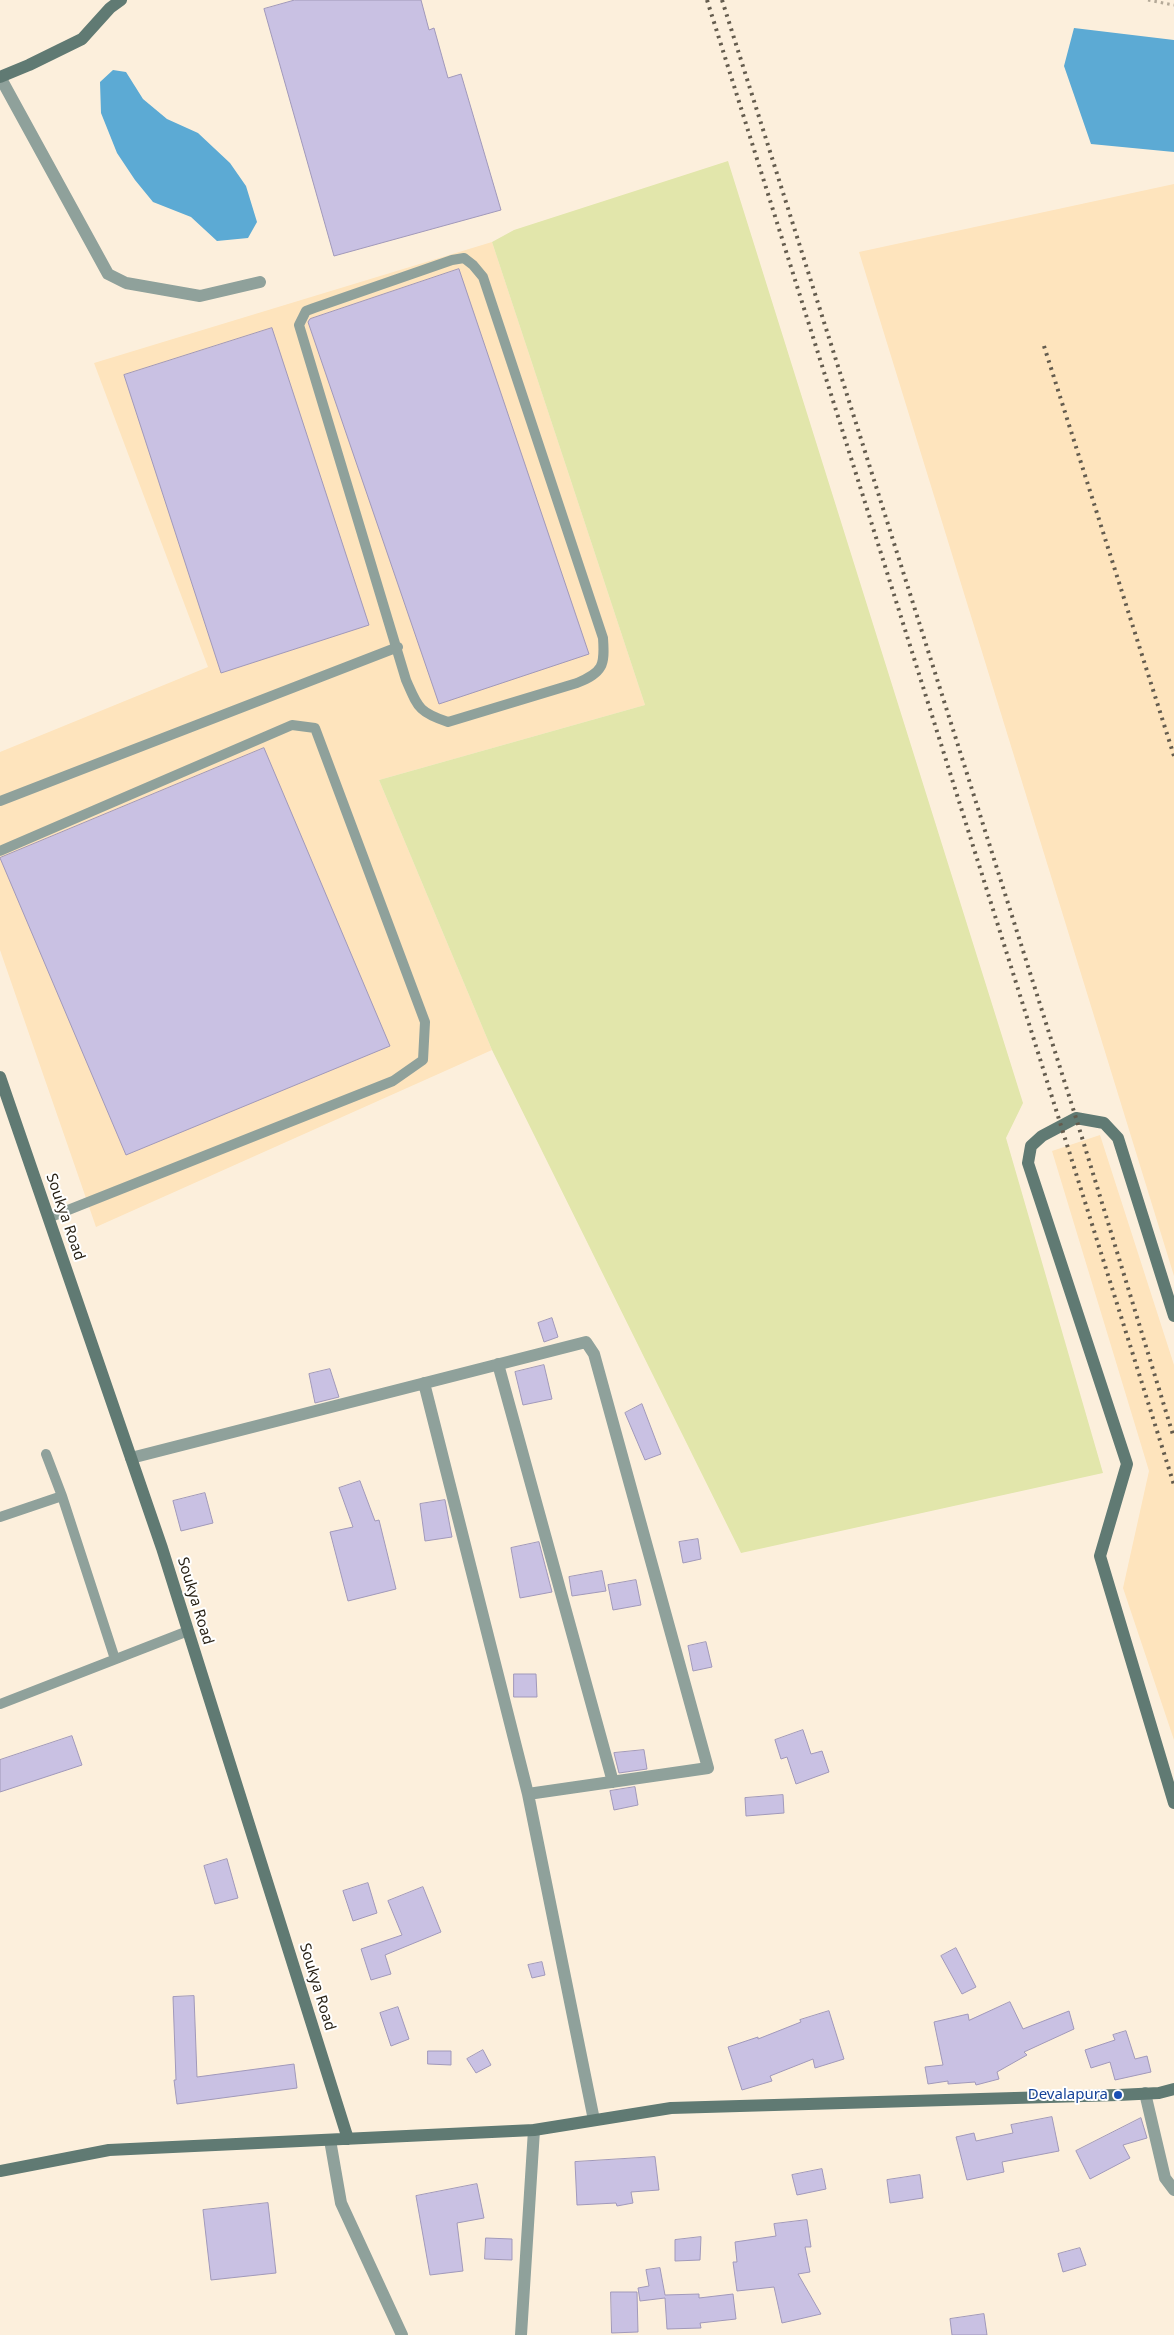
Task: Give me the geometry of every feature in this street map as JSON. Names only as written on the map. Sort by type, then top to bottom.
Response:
[{"type":"main road","points":[[0,77],[82,39],[110,8],[121,0]]},
{"type":"main road","name":"Soukya Road","points":[[0,1078],[131,1458],[188,1631],[348,2139]]},
{"type":"main road","points":[[1174,1316],[1118,1138],[1104,1123],[1076,1118],[1042,1136],[1031,1146],[1028,1164],[1127,1464],[1100,1556],[1174,1803]]},
{"type":"main road","points":[[0,2171],[109,2150],[534,2130],[671,2108],[1145,2093],[1174,2089]]},
{"type":"street","points":[[0,77],[108,274],[126,283],[200,296],[260,282]]},
{"type":"street","points":[[131,1458],[586,1342],[594,1354],[597,1364],[708,1768],[528,1794]]},
{"type":"street","points":[[498,1364],[613,1782]]},
{"type":"street","points":[[424,1383],[528,1794],[594,2120]]},
{"type":"street","points":[[1145,2093],[1165,2178],[1174,2190]]},
{"type":"street","points":[[520,2335],[534,2130]]},
{"type":"street","points":[[330,2140],[341,2203],[402,2335]]},
{"type":"lane","points":[[464,258],[483,277],[603,638],[604,661],[595,675],[577,683],[448,722],[428,715],[416,704],[406,680],[398,647],[298,325],[306,311],[452,260],[464,258]]},
{"type":"lane","points":[[0,801],[398,647]]},
{"type":"lane","points":[[0,851],[292,726],[315,728],[425,1022],[423,1060],[393,1081],[48,1218]]},
{"type":"lane","points":[[46,1454],[62,1496],[115,1659]]},
{"type":"lane","points":[[0,1517],[62,1496]]},
{"type":"lane","points":[[0,1704],[188,1631]]},
{"type":"path","points":[[1148,0],[1174,6]]},
{"type":"shaded area","points":[[1174,184],[1174,1276],[859,252]]},
{"type":"shaded area","points":[[492,242],[645,705],[379,780],[492,1050],[96,1227],[0,950],[0,752],[208,667],[94,363]]},
{"type":"shaded area","points":[[1100,1135],[1174,1365],[1174,1740],[1123,1588],[1149,1471],[1052,1151]]},
{"type":"green space","points":[[728,161],[1023,1103],[1006,1138],[1103,1473],[741,1553],[492,1050],[379,780],[645,705],[492,242],[514,230]]},
{"type":"water","points":[[1074,28],[1174,40],[1174,152],[1091,144],[1064,66]]},
{"type":"water","points":[[113,70],[126,72],[143,99],[167,119],[198,133],[230,163],[246,186],[257,222],[248,238],[217,241],[191,217],[153,202],[135,180],[117,153],[101,113],[100,82]]},
{"type":"building","points":[[295,0],[421,0],[429,30],[434,28],[448,78],[461,74],[501,210],[334,256],[264,9]]},
{"type":"building","points":[[459,269],[589,654],[439,704],[308,322],[310,319]]},
{"type":"building","points":[[272,328],[369,625],[221,673],[124,375]]},
{"type":"building","points":[[264,748],[390,1046],[126,1155],[0,858]]},
{"type":"building","points":[[552,1318],[558,1337],[544,1342],[538,1323]]},
{"type":"building","points":[[544,1365],[552,1399],[523,1405],[515,1372]]},
{"type":"building","points":[[330,1369],[339,1397],[315,1403],[309,1374]]},
{"type":"building","points":[[642,1404],[661,1454],[645,1460],[625,1413]]},
{"type":"building","points":[[360,1481],[375,1521],[379,1520],[396,1589],[348,1601],[330,1532],[353,1527],[339,1488]]},
{"type":"building","points":[[205,1493],[213,1523],[181,1531],[173,1501]]},
{"type":"building","points":[[445,1500],[452,1537],[425,1541],[420,1504]]},
{"type":"building","points":[[698,1539],[701,1559],[683,1563],[679,1542]]},
{"type":"building","points":[[539,1542],[552,1592],[520,1598],[511,1548]]},
{"type":"building","points":[[602,1571],[606,1591],[572,1596],[569,1577]]},
{"type":"building","points":[[636,1580],[641,1605],[613,1610],[608,1585]]},
{"type":"building","points":[[706,1642],[712,1667],[693,1671],[688,1646]]},
{"type":"building","points":[[514,1674],[536,1674],[537,1697],[514,1697]]},
{"type":"building","points":[[803,1730],[811,1754],[822,1751],[829,1772],[796,1784],[787,1757],[781,1759],[775,1740]]},
{"type":"building","points":[[72,1736],[82,1765],[0,1792],[0,1760]]},
{"type":"building","points":[[644,1750],[647,1769],[619,1773],[614,1753]]},
{"type":"building","points":[[635,1787],[638,1805],[614,1810],[610,1791]]},
{"type":"building","points":[[783,1795],[784,1813],[746,1816],[745,1798]]},
{"type":"building","points":[[227,1859],[238,1898],[215,1904],[204,1866]]},
{"type":"building","points":[[368,1883],[377,1913],[353,1921],[343,1891]]},
{"type":"building","points":[[423,1887],[441,1932],[385,1955],[391,1974],[371,1980],[361,1949],[402,1935],[388,1901]]},
{"type":"building","points":[[956,1948],[976,1987],[962,1994],[941,1956]]},
{"type":"building","points":[[542,1962],[545,1975],[532,1978],[528,1965]]},
{"type":"building","points":[[194,1996],[197,2077],[294,2064],[297,2088],[177,2104],[174,2080],[176,2080],[173,1997]]},
{"type":"building","points":[[1010,2002],[1023,2029],[1069,2011],[1074,2029],[1024,2052],[1027,2055],[997,2072],[999,2079],[976,2085],[975,2082],[948,2084],[948,2081],[928,2084],[925,2067],[943,2065],[934,2022],[968,2014],[969,2020]]},
{"type":"building","points":[[398,2007],[409,2039],[391,2046],[380,2013]]},
{"type":"building","points":[[829,2011],[844,2059],[815,2068],[813,2059],[770,2076],[772,2081],[742,2090],[728,2047],[758,2037],[758,2039],[801,2022],[800,2020]]},
{"type":"building","points":[[1126,2031],[1135,2059],[1147,2056],[1151,2072],[1115,2080],[1110,2062],[1091,2068],[1085,2050],[1115,2040],[1113,2035]]},
{"type":"building","points":[[483,2050],[491,2065],[476,2073],[467,2059]]},
{"type":"building","points":[[428,2051],[451,2051],[451,2065],[428,2064]]},
{"type":"building","points":[[1052,2117],[1059,2151],[1002,2162],[1004,2172],[967,2180],[956,2137],[974,2133],[976,2141],[1013,2133],[1011,2125]]},
{"type":"building","points":[[1141,2118],[1147,2138],[1123,2145],[1130,2158],[1090,2179],[1076,2151]]},
{"type":"building","points":[[655,2157],[659,2190],[631,2192],[633,2203],[617,2206],[616,2203],[577,2205],[575,2162]]},
{"type":"building","points":[[822,2169],[826,2189],[797,2195],[792,2175]]},
{"type":"building","points":[[920,2175],[923,2198],[890,2203],[887,2180]]},
{"type":"building","points":[[477,2184],[484,2218],[457,2223],[463,2271],[430,2275],[416,2196]]},
{"type":"building","points":[[268,2203],[276,2273],[211,2280],[203,2210]]},
{"type":"building","points":[[807,2220],[811,2247],[805,2247],[810,2272],[798,2274],[821,2314],[782,2323],[774,2287],[737,2291],[733,2262],[737,2262],[735,2242],[776,2236],[774,2224]]},
{"type":"building","points":[[701,2237],[700,2260],[675,2261],[675,2240]]},
{"type":"building","points":[[486,2238],[512,2239],[512,2260],[485,2259]]},
{"type":"building","points":[[1080,2248],[1086,2265],[1063,2272],[1058,2254]]},
{"type":"building","points":[[660,2268],[665,2295],[699,2294],[699,2298],[733,2294],[736,2319],[700,2323],[701,2328],[667,2329],[665,2298],[640,2301],[638,2288],[649,2286],[646,2270]]},
{"type":"building","points":[[611,2292],[637,2292],[638,2332],[612,2333]]},
{"type":"building","points":[[984,2314],[987,2335],[952,2335],[950,2319]]},
{"type":"railway","points":[[707,0],[1174,1485]]},
{"type":"railway","points":[[722,0],[1076,1118],[1174,1438]]},
{"type":"railway","points":[[1044,346],[1174,756]]},
{"type":"place","name":"Devalapura","points":[[1118,2095]]}]
